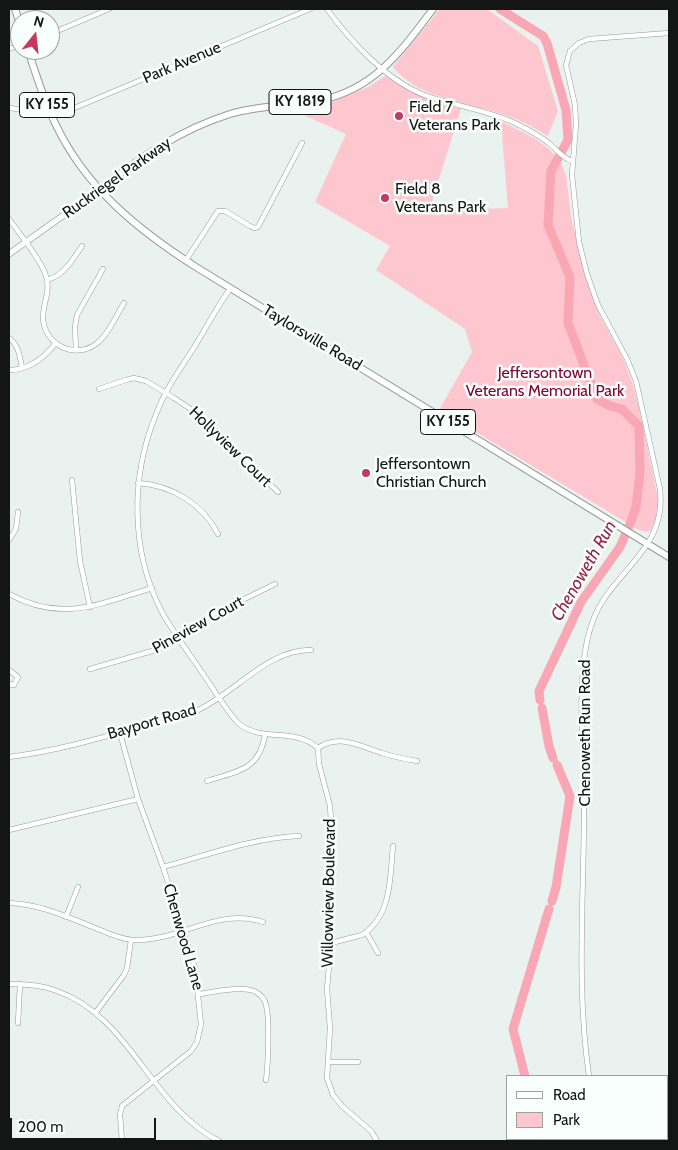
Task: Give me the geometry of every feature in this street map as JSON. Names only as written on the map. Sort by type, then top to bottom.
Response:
[{"type":"main road","name":"Ruckriegel Parkway","points":[[9,254],[99,190],[142,156],[184,132],[207,122],[256,107],[321,100],[338,96],[368,81],[384,69],[402,50],[433,9]]},
{"type":"main road","name":"Taylorsville Road","points":[[31,60],[45,101],[74,156],[99,190],[134,224],[186,260],[669,557]]},
{"type":"street","points":[[60,30],[109,9]]},
{"type":"street","name":"Park Avenue","points":[[53,117],[310,9]]},
{"type":"street","points":[[327,9],[353,40],[400,82],[414,90],[506,119],[535,134],[562,156],[572,161]]},
{"type":"street","name":"Chenoweth Run Road","points":[[589,1075],[580,966],[584,806],[583,667],[588,635],[599,607],[648,544],[660,515],[660,489],[633,372],[598,305],[583,261],[574,210],[572,175],[576,124],[575,105],[566,65],[570,51],[579,43],[594,37],[669,33]]},
{"type":"street","points":[[9,108],[17,109]]},
{"type":"street","points":[[186,260],[216,213],[220,210],[254,228],[258,227],[302,143]]},
{"type":"street","points":[[9,219],[44,269],[48,280],[48,295],[43,318],[46,332],[55,344],[63,348],[76,350],[84,350],[97,344],[124,303]]},
{"type":"street","points":[[48,280],[64,271],[82,246]]},
{"type":"street","points":[[76,350],[75,327],[78,315],[103,268]]},
{"type":"street","points":[[231,288],[166,393],[149,431],[143,452],[138,484],[137,508],[142,556],[152,588],[163,613],[178,638],[242,727],[265,735],[295,736],[309,741],[318,748],[333,742],[347,740],[383,754],[417,761]]},
{"type":"street","points":[[9,338],[17,348],[22,368]]},
{"type":"street","points":[[9,370],[22,368],[40,361],[55,344]]},
{"type":"street","name":"Hollyview Court","points":[[99,389],[134,378],[166,393],[201,416],[278,492]]},
{"type":"street","points":[[72,480],[80,561],[90,607]]},
{"type":"street","points":[[138,484],[160,486],[178,494],[190,502],[210,521],[218,534]]},
{"type":"street","points":[[9,540],[16,529],[18,512]]},
{"type":"street","name":"Pineview Court","points":[[90,670],[149,654],[178,638],[214,614],[275,584]]},
{"type":"street","points":[[9,594],[43,608],[66,610],[90,607],[152,588]]},
{"type":"street","name":"Bayport Road","points":[[9,757],[48,751],[187,715],[219,697],[279,657],[294,651],[311,650]]},
{"type":"street","points":[[9,670],[18,677],[14,685],[9,684]]},
{"type":"street","name":"Chenwood Lane","points":[[120,732],[138,799],[163,867],[195,968],[201,1024],[198,1042],[191,1052],[122,1106],[120,1115],[122,1141]]},
{"type":"street","points":[[207,781],[252,764],[261,753],[265,735]]},
{"type":"street","name":"Willowview Boulevard","points":[[318,748],[319,764],[330,806],[332,834],[328,905],[330,943],[327,989],[330,1028],[327,1078],[333,1095],[348,1113],[371,1131],[377,1141]]},
{"type":"street","points":[[9,830],[138,799]]},
{"type":"street","points":[[163,867],[204,854],[263,840],[299,836]]},
{"type":"street","points":[[330,943],[354,938],[366,932],[382,913],[388,899],[393,846]]},
{"type":"street","points":[[66,917],[78,887]]},
{"type":"street","points":[[9,903],[38,906],[109,934],[131,940],[155,938],[222,919],[246,918],[263,922]]},
{"type":"street","points":[[366,932],[378,953]]},
{"type":"street","points":[[96,1012],[124,975],[127,968],[131,940]]},
{"type":"street","points":[[9,984],[35,985],[56,990],[96,1012],[113,1028],[153,1081],[183,1116],[196,1127],[219,1141]]},
{"type":"street","points":[[18,1023],[20,984]]},
{"type":"street","points":[[199,994],[245,990],[257,993],[264,1000],[267,1020],[268,1068],[266,1080]]},
{"type":"street","points":[[328,1062],[358,1062]]},
{"type":"green space","points":[[440,9],[487,9],[538,46],[558,111],[548,136],[513,118],[433,94],[405,79],[393,67]]},
{"type":"green space","name":"Jeffersontown Veterans Memorial Park","points":[[385,76],[430,100],[461,109],[429,211],[508,208],[501,121],[534,138],[548,148],[560,161],[566,175],[571,216],[584,271],[599,314],[623,358],[639,407],[658,498],[656,519],[650,531],[639,530],[439,410],[472,352],[465,329],[376,270],[390,246],[315,202],[346,134],[288,108],[330,103],[368,87]]},
{"type":"waterway","name":"Chenoweth Run","points":[[500,9],[543,36],[547,43],[566,110],[568,140],[551,171],[548,225],[570,277],[568,323],[597,399],[610,406],[622,409],[639,426],[640,474],[636,507],[630,524],[620,547],[581,602],[539,691],[540,700]]},
{"type":"waterway","name":"Chenoweth Run","points":[[542,708],[553,758]]},
{"type":"waterway","name":"Chenoweth Run","points":[[552,901],[556,887],[570,796],[557,765]]},
{"type":"waterway","name":"Chenoweth Run","points":[[525,1075],[513,1029],[549,909]]},
{"type":"place","name":"Field 7 Veterans Park","points":[[399,116]]},
{"type":"place","name":"Field 8 Veterans Park","points":[[385,198]]},
{"type":"place","name":"Jeffersontown Christian Church","points":[[366,473]]}]
